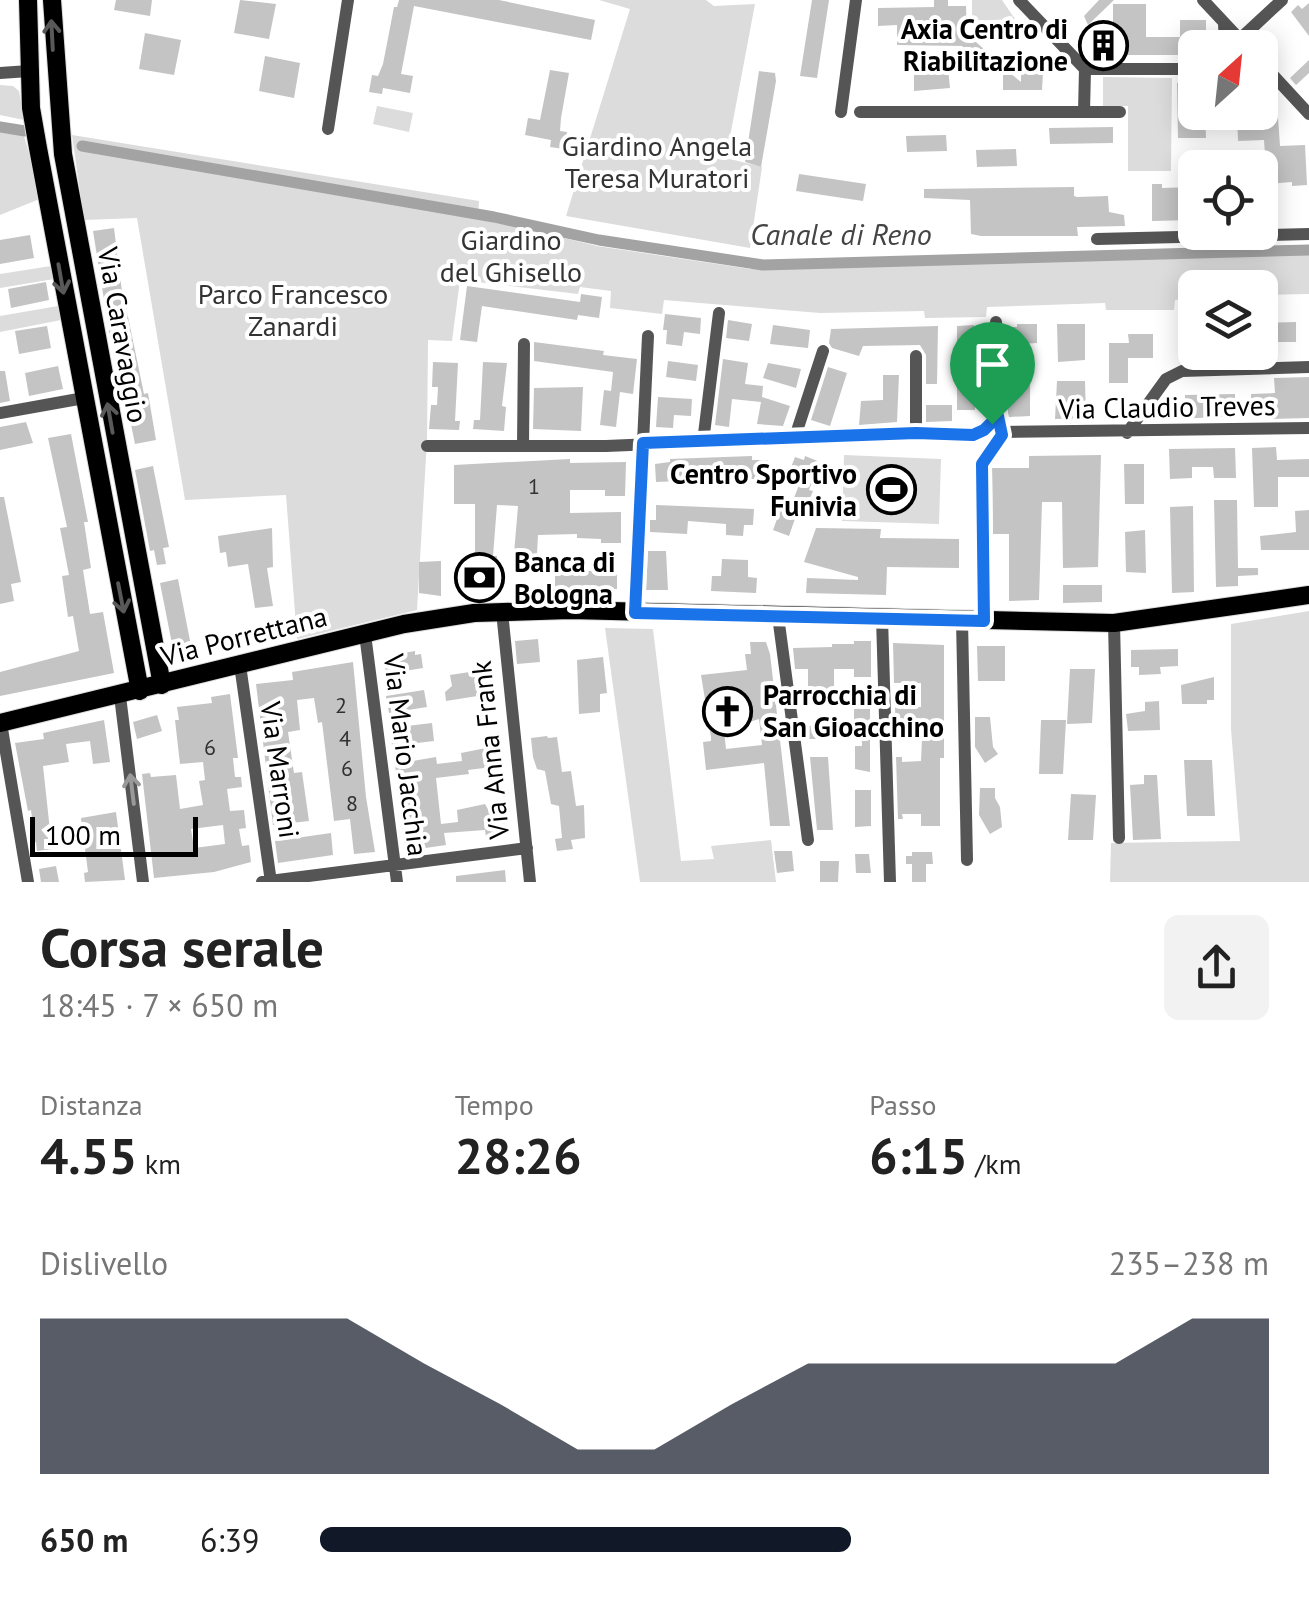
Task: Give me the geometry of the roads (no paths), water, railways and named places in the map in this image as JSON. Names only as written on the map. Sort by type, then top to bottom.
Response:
[{"type":"main road","name":"Via Caravaggio","points":[[28,0],[31,108],[140,691]]},
{"type":"main road","name":"Via Caravaggio","points":[[52,0],[63,154],[162,686]]},
{"type":"main road","points":[[29,71],[54,70]]},
{"type":"main road","name":"Via Caravaggio","points":[[52,221],[74,218]]},
{"type":"main road","name":"Via Caravaggio","points":[[96,464],[118,462]]},
{"type":"main road","name":"Via Porrettana","points":[[0,723],[364,634],[443,618],[502,612],[1114,623],[1309,595]]},
{"type":"street","points":[[328,129],[348,0]]},
{"type":"street","points":[[841,112],[856,0]]},
{"type":"street","points":[[1018,0],[1085,70],[1084,112]]},
{"type":"street","points":[[1203,0],[1231,30]]},
{"type":"street","points":[[1255,30],[1282,0]]},
{"type":"street","points":[[1224,23],[1224,30]]},
{"type":"street","points":[[1085,70],[1178,68]]},
{"type":"street","points":[[0,73],[29,71]]},
{"type":"street","points":[[1278,82],[1309,114]]},
{"type":"street","points":[[860,112],[1120,112]]},
{"type":"street","points":[[1097,239],[1309,234]]},
{"type":"street","points":[[703,442],[719,313]]},
{"type":"street","points":[[982,464],[1002,435],[996,322]]},
{"type":"street","points":[[635,613],[648,336]]},
{"type":"street","points":[[523,445],[524,344]]},
{"type":"street","points":[[794,440],[823,351]]},
{"type":"street","points":[[916,356],[916,433]]},
{"type":"street","points":[[1127,433],[1166,379],[1182,371],[1309,367]]},
{"type":"street","points":[[0,413],[84,398]]},
{"type":"street","points":[[984,621],[982,464],[973,435],[998,416]]},
{"type":"street","name":"Via Claudio Treves","points":[[427,446],[606,446],[916,433],[1002,435],[1309,428]]},
{"type":"street","name":"Via Anna Frank","points":[[502,612],[530,882]]},
{"type":"street","points":[[778,616],[808,840]]},
{"type":"street","points":[[882,618],[890,882]]},
{"type":"street","points":[[962,620],[967,860]]},
{"type":"street","points":[[1114,623],[1119,838]]},
{"type":"street","name":"Via Mario Jacchia","points":[[364,634],[397,882]]},
{"type":"street","name":"Via Marroni","points":[[240,665],[270,882]]},
{"type":"street","points":[[120,696],[143,882]]},
{"type":"street","points":[[0,723],[28,882]]},
{"type":"street","points":[[262,882],[527,848]]},
{"type":"waterway","name":"Canale di Reno","points":[[0,127],[25,131]]},
{"type":"waterway","name":"Canale di Reno","points":[[82,146],[494,217],[599,240],[763,265],[1309,250]]},
{"type":"place","name":"Axia Centro di Riabilitazione","points":[[1103,45]]},
{"type":"place","name":"Centro Sportivo Funivia","points":[[892,490]]},
{"type":"place","name":"Banca di Bologna","points":[[479,578]]},
{"type":"place","name":"Parrocchia di San Gioacchino","points":[[728,711]]},
{"type":"park label","name":"Giardino Angela Teresa Muratori","points":[[657,162]]},
{"type":"park label","name":"Giardino del Ghisello","points":[[511,256]]},
{"type":"park label","name":"Parco Francesco Zanardi","points":[[293,310]]}]
